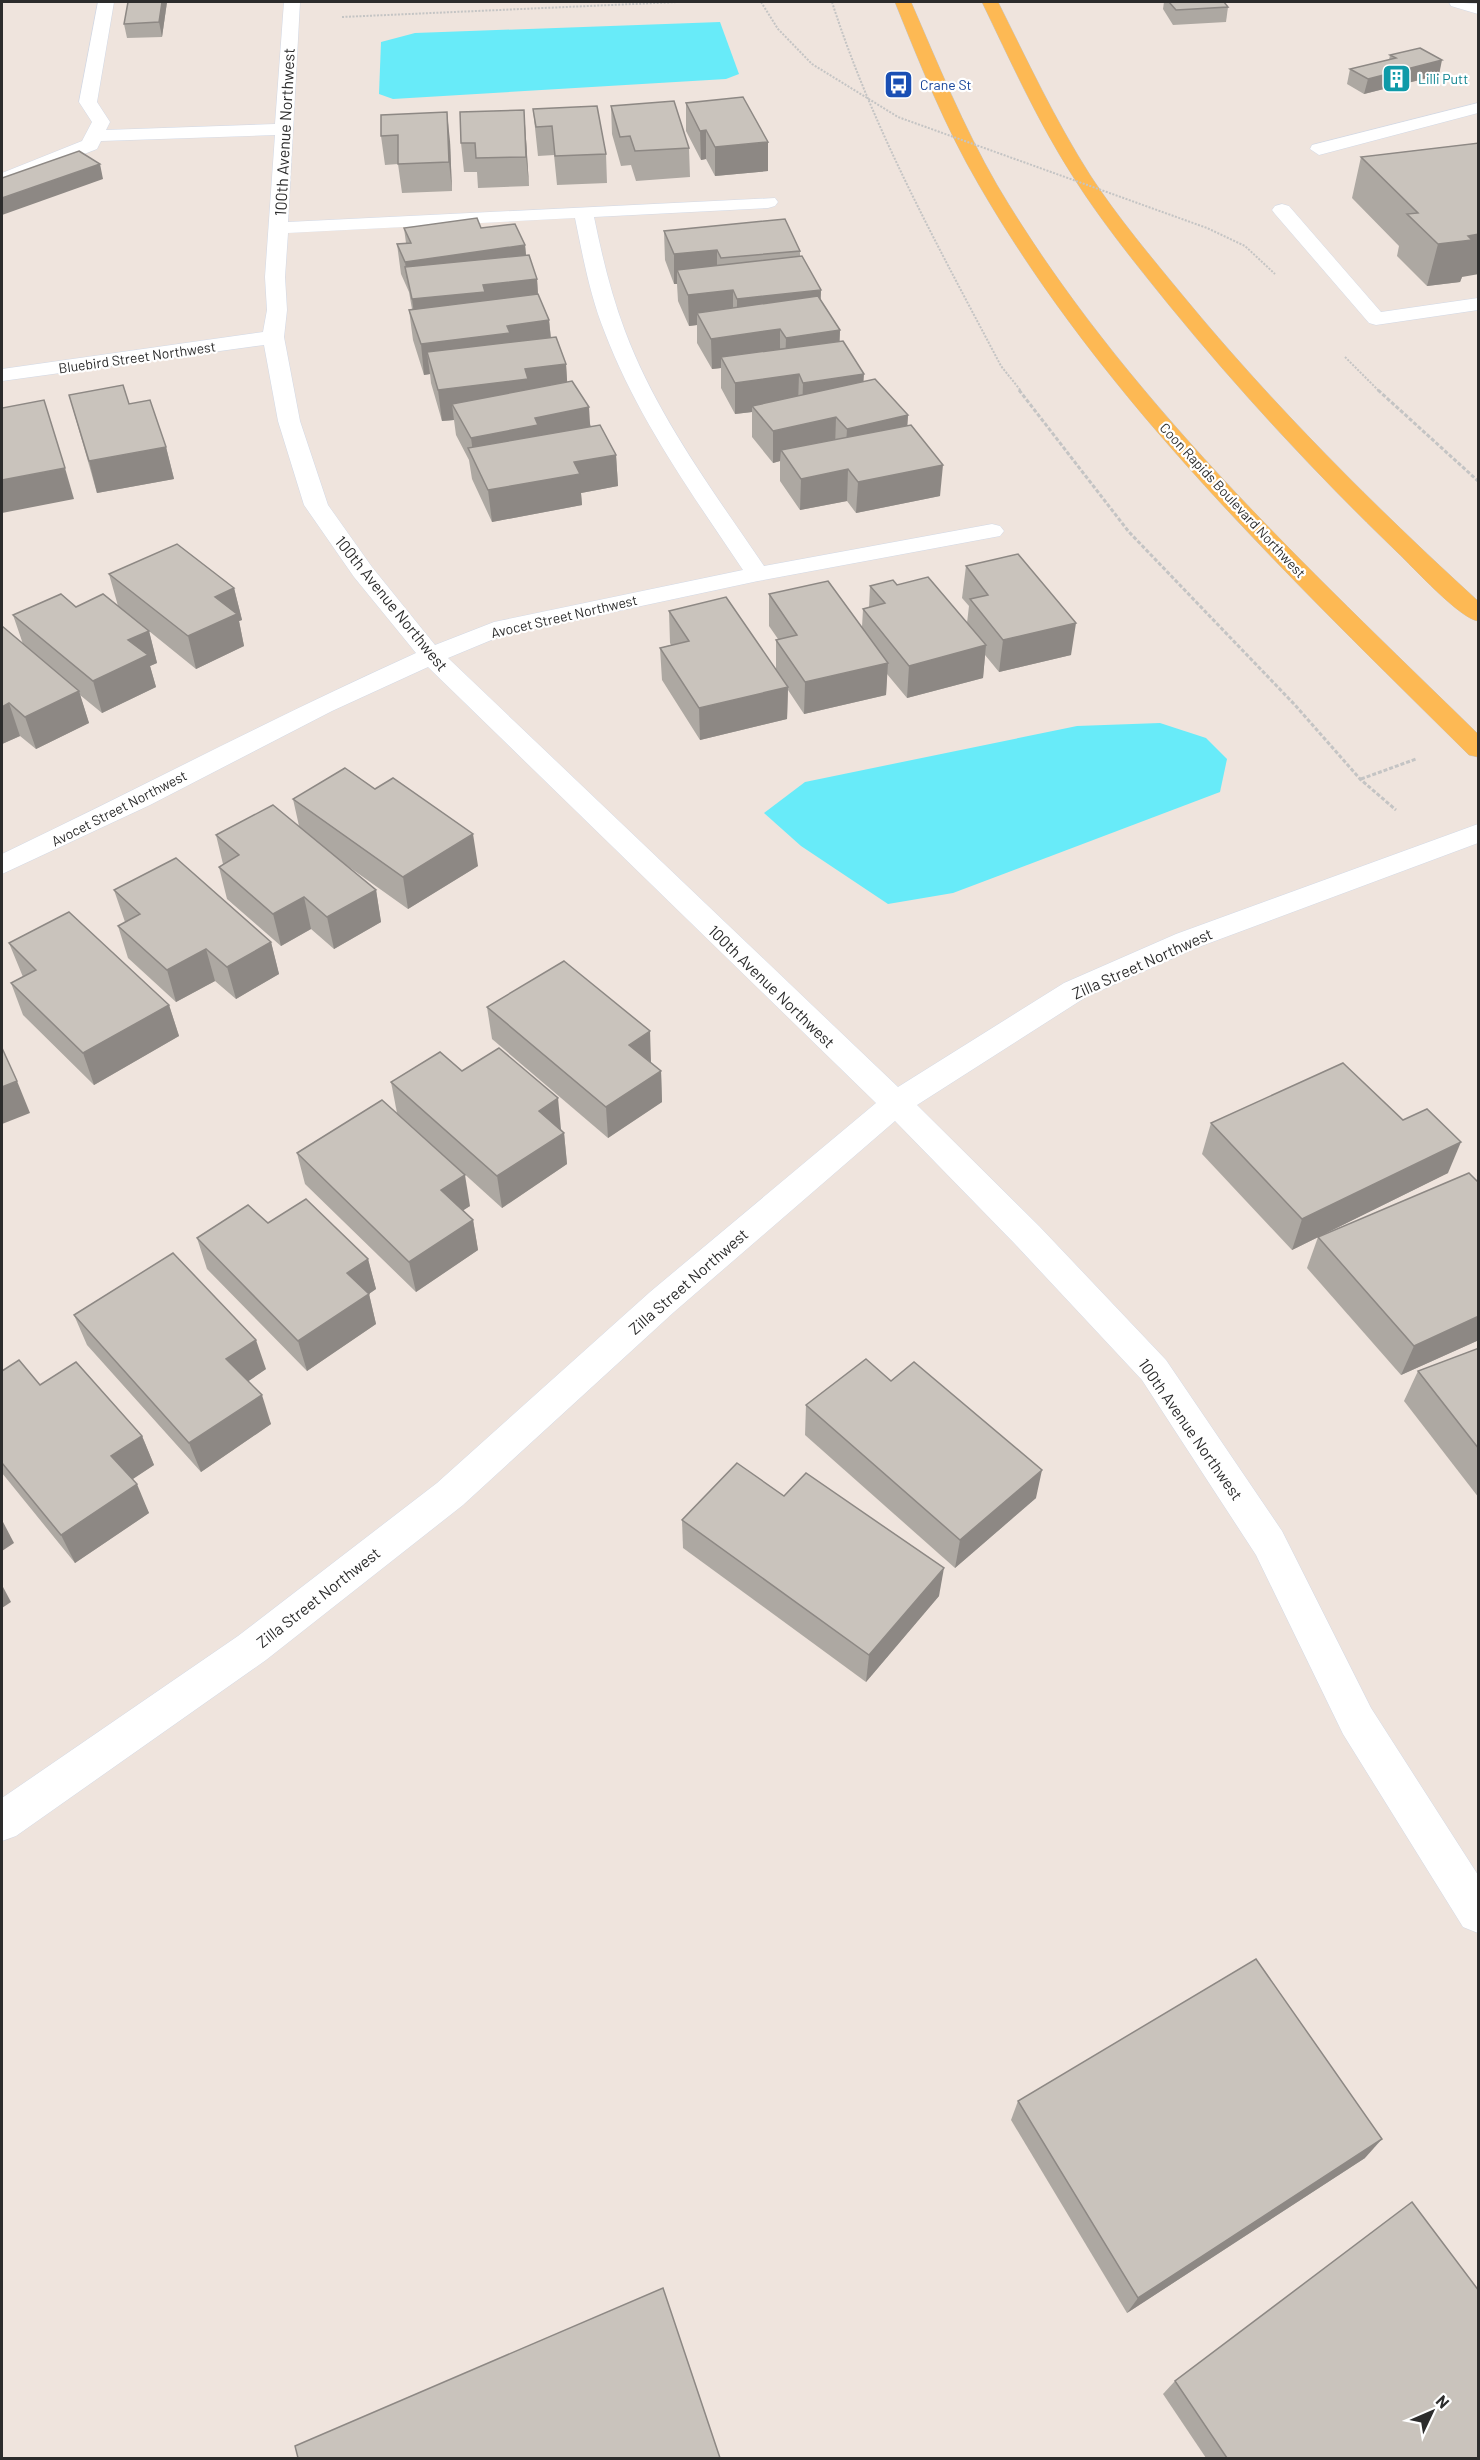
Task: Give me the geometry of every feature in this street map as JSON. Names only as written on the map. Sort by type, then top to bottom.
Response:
[{"type":"main road","name":"Coon Rapids Boulevard Northwest","points":[[903,2],[954,123],[988,185],[1030,252],[1107,357],[1189,456],[1315,588],[1479,749]]},
{"type":"main road","points":[[990,2],[1070,156],[1117,227],[1168,290],[1289,430],[1343,486],[1479,614]]},
{"type":"street","points":[[2,180],[90,145],[101,122],[88,102],[106,2]]},
{"type":"street","name":"100th Avenue Northwest","points":[[292,2],[275,277],[277,310],[273,337],[289,421],[316,505],[363,572],[431,656],[896,1103],[1027,1234],[1154,1370],[1269,1543],[1357,1721],[1479,1912]]},
{"type":"street","points":[[1457,2],[1479,9]]},
{"type":"street","points":[[1319,149],[1479,108]]},
{"type":"street","points":[[94,136],[284,129]]},
{"type":"street","points":[[279,228],[768,202]]},
{"type":"street","points":[[1282,210],[1376,319],[1479,304]]},
{"type":"street","points":[[583,211],[603,297],[638,383],[686,466],[758,574]]},
{"type":"street","name":"Bluebird Street Northwest","points":[[2,375],[273,337]]},
{"type":"street","name":"Avocet Street Northwest","points":[[2,865],[140,799],[323,705],[495,630],[758,574],[992,531]]},
{"type":"street","name":"Zilla Street Northwest","points":[[2,1822],[252,1648],[450,1494],[662,1302],[896,1103],[1075,990],[1186,941],[1479,833]]},
{"type":"path","points":[[342,16],[678,2]]},
{"type":"path","points":[[760,2],[778,29],[812,64],[898,117],[1207,228],[1245,246],[1275,274]]},
{"type":"path","points":[[831,2],[905,183],[1001,366],[1129,532],[1295,705],[1360,779]]},
{"type":"path","points":[[1343,354],[1358,372],[1479,481]]},
{"type":"water","points":[[720,22],[739,74],[726,79],[393,99],[379,94],[381,42],[415,33]]},
{"type":"water","points":[[1160,723],[1206,738],[1227,759],[1220,792],[953,893],[888,904],[801,846],[764,813],[805,782],[1077,726]]},
{"type":"building","points":[[128,2],[162,2],[159,22],[124,24]]},
{"type":"building","points":[[1169,2],[1224,2],[1228,7],[1176,10]]},
{"type":"building","points":[[1420,48],[1442,60],[1368,79],[1350,69],[1396,58],[1390,55]]},
{"type":"building","points":[[743,97],[768,142],[715,147],[706,130],[700,131],[686,103]]},
{"type":"building","points":[[674,101],[689,148],[635,151],[630,136],[620,137],[611,106]]},
{"type":"building","points":[[597,106],[606,154],[555,156],[552,126],[536,127],[533,109]]},
{"type":"building","points":[[524,110],[526,157],[476,158],[475,143],[461,143],[460,112]]},
{"type":"building","points":[[447,112],[449,162],[398,164],[398,135],[381,136],[381,115]]},
{"type":"building","points":[[1479,143],[1479,234],[1468,236],[1472,240],[1438,244],[1407,214],[1418,213],[1361,157]]},
{"type":"building","points":[[79,151],[100,164],[2,198],[2,178]]},
{"type":"building","points":[[477,218],[481,228],[515,224],[525,245],[405,262],[397,244],[411,243],[404,228]]},
{"type":"building","points":[[785,219],[800,251],[721,258],[717,250],[674,254],[664,231]]},
{"type":"building","points":[[529,255],[537,279],[483,285],[485,292],[412,299],[405,267]]},
{"type":"building","points":[[802,256],[821,290],[737,299],[733,290],[688,295],[677,270]]},
{"type":"building","points":[[538,294],[549,320],[507,326],[510,333],[421,344],[409,310]]},
{"type":"building","points":[[818,296],[840,330],[786,338],[780,329],[711,339],[697,313]]},
{"type":"building","points":[[556,337],[566,364],[525,369],[528,379],[438,390],[427,352]]},
{"type":"building","points":[[843,341],[864,374],[803,383],[799,374],[735,383],[721,357]]},
{"type":"building","points":[[875,379],[908,415],[847,429],[836,417],[773,431],[752,406]]},
{"type":"building","points":[[572,381],[589,407],[535,418],[538,425],[471,438],[452,404]]},
{"type":"building","points":[[123,385],[129,404],[150,400],[166,447],[89,461],[69,395]]},
{"type":"building","points":[[44,400],[65,468],[2,480],[2,408]]},
{"type":"building","points":[[600,425],[616,455],[574,462],[580,474],[488,490],[468,448]]},
{"type":"building","points":[[911,425],[943,465],[858,482],[848,469],[801,479],[781,450]]},
{"type":"building","points":[[177,544],[234,588],[215,597],[237,614],[188,636],[109,574]]},
{"type":"building","points":[[1018,554],[1076,623],[1003,640],[970,599],[988,595],[966,566]]},
{"type":"building","points":[[928,577],[986,645],[909,666],[863,609],[885,603],[870,586],[893,580],[897,585]]},
{"type":"building","points":[[828,581],[888,663],[805,682],[776,640],[797,635],[769,594]]},
{"type":"building","points":[[61,594],[76,607],[103,594],[149,631],[128,640],[148,655],[93,681],[13,615]]},
{"type":"building","points":[[726,597],[788,687],[699,708],[660,648],[689,641],[669,611]]},
{"type":"building","points":[[2,626],[79,691],[25,717],[9,703],[2,707]]},
{"type":"building","points":[[345,768],[375,789],[393,778],[473,834],[403,877],[293,799]]},
{"type":"building","points":[[273,805],[376,890],[327,917],[304,897],[273,914],[219,867],[239,855],[216,835]]},
{"type":"building","points":[[176,858],[271,942],[227,967],[206,949],[167,970],[118,926],[140,914],[114,890]]},
{"type":"building","points":[[69,912],[169,1005],[83,1053],[11,983],[36,970],[9,943]]},
{"type":"building","points":[[564,961],[650,1031],[629,1045],[661,1071],[606,1107],[487,1007]]},
{"type":"building","points":[[2,1048],[17,1081],[2,1087]]},
{"type":"building","points":[[499,1048],[558,1098],[539,1111],[564,1133],[497,1176],[391,1082],[440,1052],[462,1071]]},
{"type":"building","points":[[1343,1063],[1403,1120],[1427,1109],[1461,1142],[1302,1219],[1211,1123]]},
{"type":"building","points":[[382,1100],[465,1175],[441,1190],[473,1220],[409,1262],[297,1153]]},
{"type":"building","points":[[1469,1173],[1479,1183],[1479,1316],[1414,1346],[1318,1237]]},
{"type":"building","points":[[306,1199],[368,1259],[347,1273],[369,1294],[298,1341],[197,1238],[248,1205],[268,1223]]},
{"type":"building","points":[[173,1253],[256,1340],[226,1359],[262,1395],[189,1443],[74,1315]]},
{"type":"building","points":[[1479,1348],[1479,1449],[1418,1371]]},
{"type":"building","points":[[866,1359],[891,1381],[914,1362],[1042,1470],[960,1540],[806,1405]]},
{"type":"building","points":[[19,1360],[40,1385],[76,1362],[142,1436],[111,1456],[137,1484],[61,1535],[2,1463],[2,1371]]},
{"type":"building","points":[[737,1463],[784,1496],[806,1473],[944,1568],[869,1655],[682,1520]]},
{"type":"building","points":[[1256,1959],[1382,2139],[1138,2298],[1018,2101]]},
{"type":"building","points":[[1412,2202],[1479,2291],[1479,2458],[1227,2458],[1175,2381]]},
{"type":"building","points":[[663,2288],[720,2458],[298,2458],[295,2446]]},
{"type":"place","name":"Lilli Putt","points":[[1397,78]]},
{"type":"place","name":"Crane St","points":[[899,84]]}]
